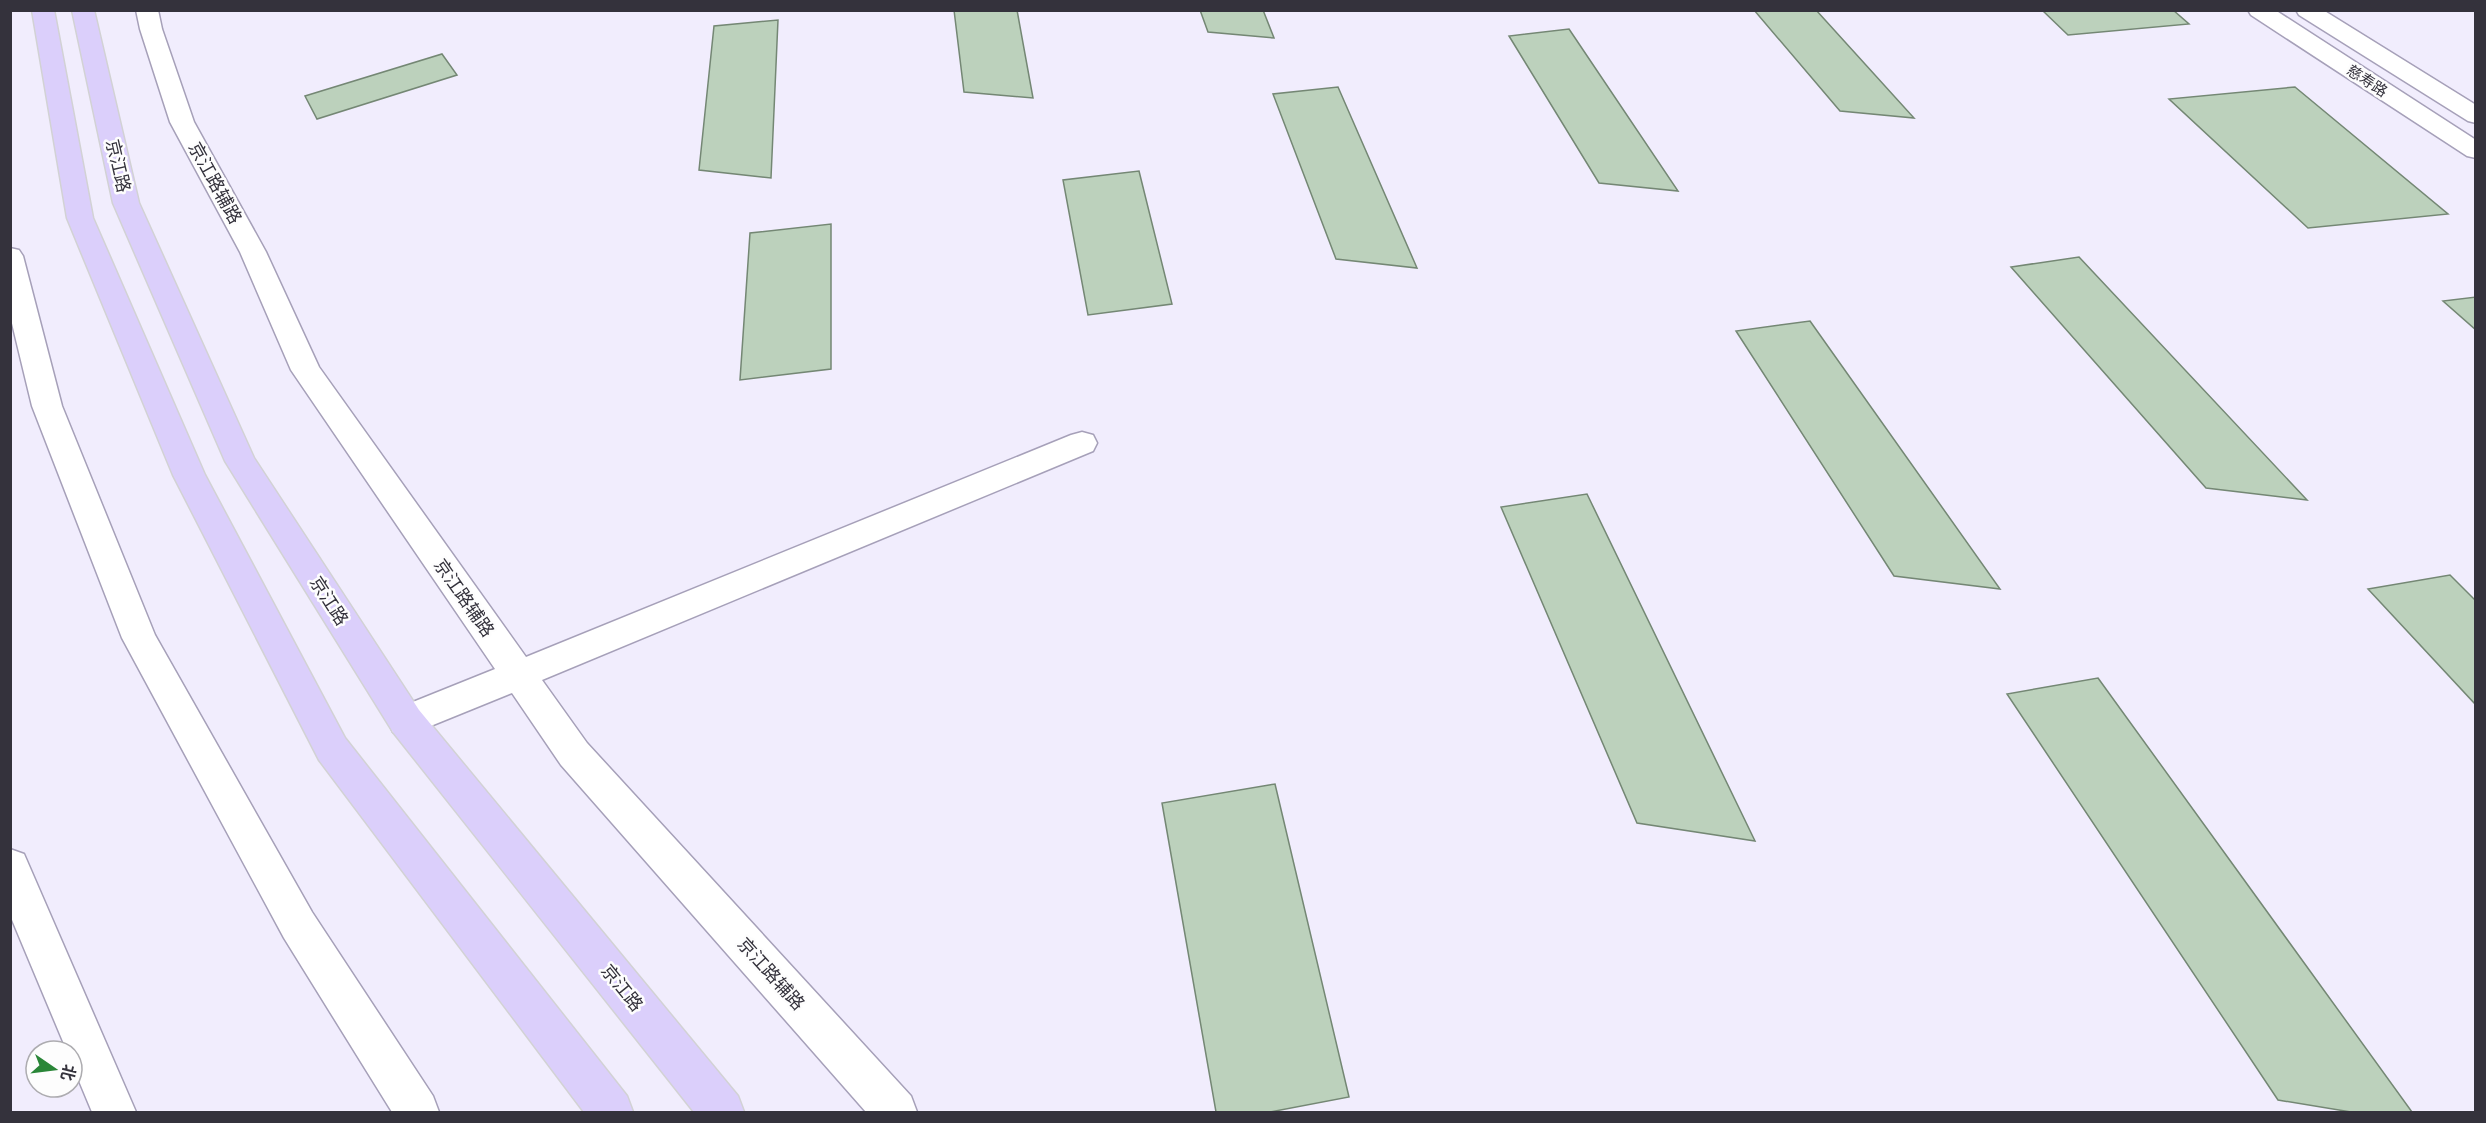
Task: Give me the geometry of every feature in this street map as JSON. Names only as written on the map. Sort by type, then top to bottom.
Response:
[{"type":"main road","points":[[44,10],[80,218],[189,475],[332,749],[610,1113]]},
{"type":"main road","name":"京江路","points":[[83,10],[126,203],[240,461],[406,721],[722,1113]]},
{"type":"street","name":"京江路辅路","points":[[147,10],[151,29],[182,122],[253,252],[306,370],[574,754],[895,1113]]},
{"type":"street","name":"慈寿路","points":[[2259,10],[2475,151]]},
{"type":"street","name":"慈寿路","points":[[2307,10],[2475,116]]},
{"type":"street","points":[[10,256],[47,406],[139,638],[298,925],[417,1113]]},
{"type":"street","points":[[406,721],[1082,443]]},
{"type":"street","points":[[10,867],[114,1113]]},
{"type":"building","points":[[954,10],[1017,10],[1033,98],[964,92]]},
{"type":"building","points":[[1200,10],[1263,10],[1274,38],[1208,32]]},
{"type":"building","points":[[1754,10],[1816,10],[1914,118],[1840,111]]},
{"type":"building","points":[[2042,10],[2173,10],[2189,24],[2068,35]]},
{"type":"building","points":[[778,20],[771,178],[699,170],[714,26]]},
{"type":"building","points":[[1569,29],[1678,191],[1599,183],[1509,36]]},
{"type":"building","points":[[442,54],[457,75],[317,119],[305,96]]},
{"type":"building","points":[[1338,87],[1417,268],[1336,259],[1273,94]]},
{"type":"building","points":[[2295,87],[2448,214],[2308,228],[2169,99]]},
{"type":"building","points":[[1139,171],[1172,304],[1088,315],[1063,180]]},
{"type":"building","points":[[831,224],[831,369],[740,380],[750,233]]},
{"type":"building","points":[[2079,257],[2307,500],[2206,488],[2011,267]]},
{"type":"building","points":[[2476,297],[2476,330],[2443,301]]},
{"type":"building","points":[[1810,321],[2000,589],[1894,576],[1736,331]]},
{"type":"building","points":[[1587,494],[1755,841],[1637,823],[1501,507]]},
{"type":"building","points":[[2450,575],[2476,601],[2476,705],[2368,589]]},
{"type":"building","points":[[2098,678],[2412,1112],[2351,1112],[2278,1100],[2007,694]]},
{"type":"building","points":[[1275,784],[1349,1097],[1270,1112],[1216,1112],[1162,803]]}]
